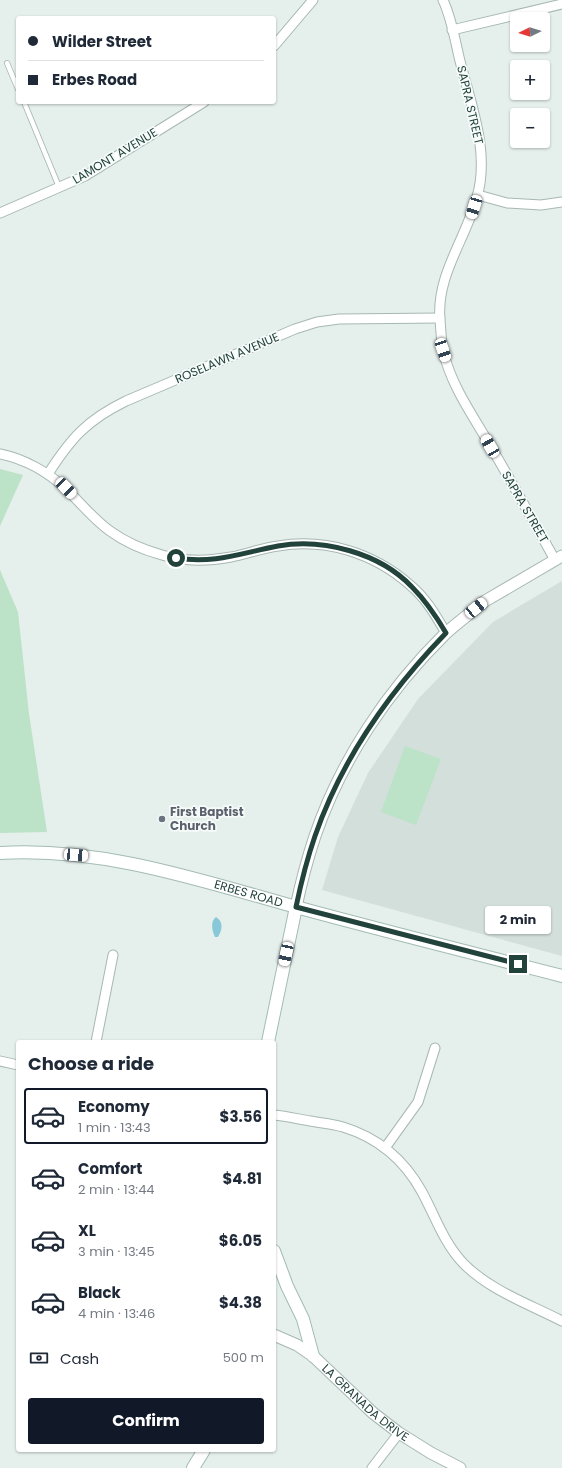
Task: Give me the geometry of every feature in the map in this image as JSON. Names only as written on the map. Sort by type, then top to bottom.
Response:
[{"type":"main road","name":"ERBES ROAD","points":[[0,853],[47,853],[89,856],[169,871],[296,907],[562,976]]},
{"type":"main road","points":[[268,1040],[296,907]]},
{"type":"main road","points":[[276,1256],[287,1286],[303,1319],[313,1356]]},
{"type":"main road","points":[[193,1468],[203,1452]]},
{"type":"street","points":[[276,44],[313,0]]},
{"type":"street","name":"SAPRA STREET","points":[[443,0],[480,140],[482,168],[478,195],[470,220],[447,271],[442,294],[440,318],[443,350],[455,384],[558,558]]},
{"type":"street","points":[[452,30],[562,4]]},
{"type":"street","name":"LAMONT AVENUE","points":[[0,213],[85,176],[201,104]]},
{"type":"street","points":[[478,195],[508,203],[541,205],[562,202]]},
{"type":"street","name":"ROSELAWN AVENUE","points":[[48,474],[61,453],[75,436],[109,409],[295,329],[317,322],[339,318],[440,318]]},
{"type":"street","points":[[0,454],[24,462],[48,474],[66,488],[94,518],[110,531],[137,547],[163,556],[189,560],[213,559],[232,557],[278,546],[304,543],[331,546],[361,554],[389,568],[411,585],[431,608],[446,633]]},
{"type":"street","points":[[296,907],[305,868],[315,835],[332,795],[350,759],[369,727],[392,694],[418,662],[446,633],[485,601],[558,558]]},
{"type":"street","points":[[96,1040],[113,955]]},
{"type":"street","points":[[385,1148],[418,1102],[435,1048]]},
{"type":"street","points":[[0,1062],[16,1065]]},
{"type":"street","points":[[276,1115],[342,1127],[368,1136],[385,1148],[403,1163],[414,1177],[450,1247],[464,1263],[479,1277],[498,1289],[562,1321]]},
{"type":"street","name":"LA GRANADA DRIVE","points":[[276,1336],[297,1345],[313,1356],[373,1413],[399,1433],[431,1453],[460,1468]]},
{"type":"street","points":[[372,1468],[399,1433]]},
{"type":"lane","points":[[7,63],[16,84]]},
{"type":"lane","points":[[25,104],[59,187]]},
{"type":"shaded area","points":[[562,581],[562,956],[322,890],[338,837],[368,773],[418,699],[493,622]]},
{"type":"green space","points":[[0,469],[23,475],[0,526]]},
{"type":"green space","points":[[0,570],[18,612],[29,714],[47,832],[0,833]]},
{"type":"green space","points":[[405,746],[441,759],[416,825],[381,812]]},
{"type":"water","points":[[216,917],[219,919],[222,926],[218,937],[215,937],[212,926]]},
{"type":"place","name":"First Baptist Church","points":[[162,819]]},
{"type":"route","points":[[176,558],[189,560],[232,557],[278,546],[304,543],[331,546],[361,554],[389,568],[411,585],[431,608],[446,633],[418,662],[392,694],[369,727],[350,759],[332,795],[315,835],[305,868],[296,907],[518,964]]}]
